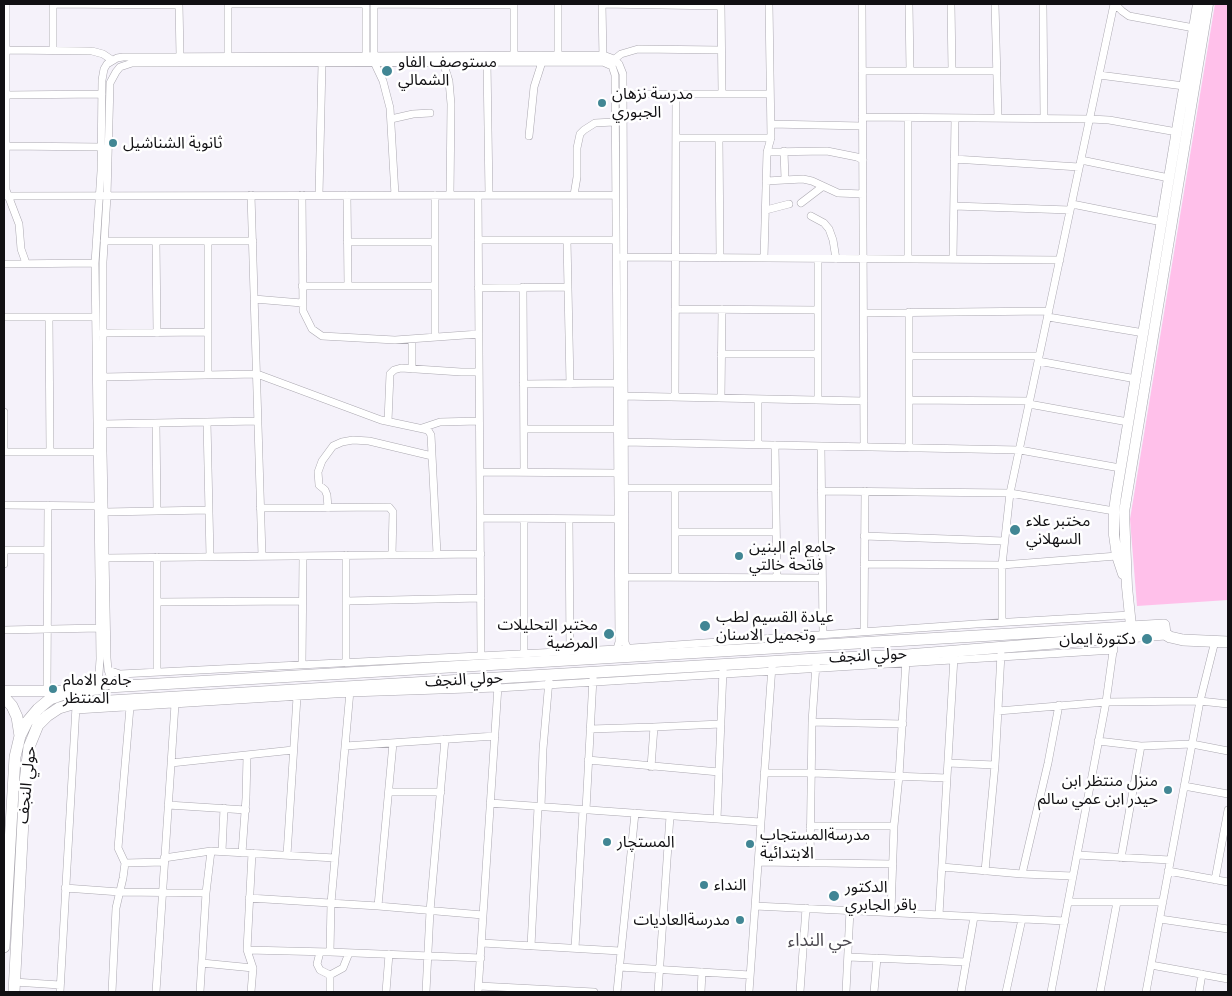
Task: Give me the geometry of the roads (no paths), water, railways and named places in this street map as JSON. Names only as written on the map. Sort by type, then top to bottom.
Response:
[{"type":"main road","name":"حولي النجف","points":[[4,947],[15,757],[20,736],[27,722],[50,699],[79,690],[457,667],[629,652],[1130,621],[1164,629],[1177,639],[1228,642]]},
{"type":"main road","name":"حولي النجف","points":[[14,987],[25,782],[29,746],[38,726],[47,716],[59,708],[401,687],[432,681],[458,680],[498,683],[954,656],[1001,652],[1164,629]]},
{"type":"main road","points":[[457,667],[455,675],[458,680]]},
{"type":"main road","points":[[432,668],[435,675],[432,681]]},
{"type":"main road","points":[[4,697],[12,706],[17,717],[20,736]]},
{"type":"main road","points":[[6,920],[13,924],[18,921]]},
{"type":"main road","points":[[4,938],[11,935],[17,939]]},
{"type":"street","points":[[6,4],[6,196],[19,224],[21,249],[26,264]]},
{"type":"street","points":[[53,51],[53,4],[179,4],[180,56]]},
{"type":"street","points":[[228,56],[228,4],[366,4],[370,59],[387,93],[391,119],[395,195]]},
{"type":"street","points":[[370,59],[374,4],[514,4],[514,56]]},
{"type":"street","points":[[558,4],[558,56]]},
{"type":"street","points":[[108,670],[120,674],[570,650],[615,653],[621,577],[624,442],[620,396],[616,383],[614,72],[607,60],[602,4],[721,5],[722,94]]},
{"type":"street","points":[[764,258],[767,152],[771,138],[769,4]]},
{"type":"street","points":[[862,4],[864,447]]},
{"type":"street","points":[[909,4],[910,71]]},
{"type":"street","points":[[951,4],[952,71]]},
{"type":"street","points":[[995,4],[998,118]]},
{"type":"street","points":[[1043,4],[1044,118]]},
{"type":"street","points":[[1114,4],[1126,15],[1194,28]]},
{"type":"street","points":[[1002,622],[1002,565],[1010,493],[1114,4]]},
{"type":"street","points":[[1127,587],[1117,556],[1114,535],[1114,511],[1198,4]]},
{"type":"street","points":[[621,577],[629,652],[823,634],[1002,622],[1130,621],[1124,523],[1125,502],[1208,4]]},
{"type":"street","points":[[96,689],[100,667],[98,506],[103,424],[104,196],[102,80],[104,69],[112,60],[123,57],[228,56],[443,62],[542,62],[607,60],[625,52],[638,49],[721,50]]},
{"type":"street","points":[[6,50],[98,52],[112,60]]},
{"type":"street","points":[[114,687],[108,670],[105,512],[100,452],[95,262],[104,196],[110,83],[120,67],[126,65],[138,63],[322,63],[370,59],[514,56],[558,56],[607,60],[619,64],[622,70],[623,94],[624,257],[620,396],[616,429],[616,473],[621,519]]},
{"type":"street","points":[[443,62],[449,81],[452,104],[450,195]]},
{"type":"street","points":[[487,62],[489,195]]},
{"type":"street","points":[[529,136],[534,88],[542,62]]},
{"type":"street","points":[[319,195],[322,63]]},
{"type":"street","points":[[862,71],[997,71]]},
{"type":"street","points":[[1099,75],[1184,86]]},
{"type":"street","points":[[6,95],[102,94]]},
{"type":"street","points":[[614,94],[770,94]]},
{"type":"street","points":[[675,397],[676,94]]},
{"type":"street","points":[[391,119],[413,114],[430,113]]},
{"type":"street","points":[[862,117],[1090,118],[1177,132]]},
{"type":"street","points":[[908,118],[908,259]]},
{"type":"street","points":[[953,259],[955,118]]},
{"type":"street","points":[[574,195],[577,177],[577,148],[580,134],[595,122],[614,122]]},
{"type":"street","points":[[771,124],[862,126]]},
{"type":"street","points":[[676,138],[771,138]]},
{"type":"street","points":[[719,138],[720,258]]},
{"type":"street","points":[[6,146],[102,147]]},
{"type":"street","points":[[784,151],[785,180]]},
{"type":"street","points":[[767,152],[827,151],[863,160]]},
{"type":"street","points":[[954,159],[1080,163],[1169,178]]},
{"type":"street","points":[[766,182],[803,179],[838,193],[863,194]]},
{"type":"street","points":[[801,203],[822,187]]},
{"type":"street","points":[[252,195],[262,556]]},
{"type":"street","points":[[302,195],[302,311],[312,330],[322,336],[396,340],[479,334]]},
{"type":"street","points":[[347,195],[348,286]]},
{"type":"street","points":[[435,195],[435,337]]},
{"type":"street","points":[[478,195],[481,655]]},
{"type":"street","points":[[6,196],[615,195]]},
{"type":"street","points":[[766,210],[789,204]]},
{"type":"street","points":[[954,206],[1071,207],[1162,222]]},
{"type":"street","points":[[811,216],[824,223],[829,229],[836,259]]},
{"type":"street","points":[[478,240],[615,240]]},
{"type":"street","points":[[567,240],[570,384]]},
{"type":"street","points":[[104,241],[253,241]]},
{"type":"street","points":[[156,241],[158,333]]},
{"type":"street","points":[[208,241],[208,375]]},
{"type":"street","points":[[348,242],[435,242]]},
{"type":"street","points":[[615,257],[1060,260]]},
{"type":"street","points":[[818,258],[818,400]]},
{"type":"street","points":[[4,264],[95,262]]},
{"type":"street","points":[[302,286],[435,286]]},
{"type":"street","points":[[523,287],[524,472]]},
{"type":"street","points":[[478,288],[568,287]]},
{"type":"street","points":[[254,299],[302,303]]},
{"type":"street","points":[[675,308],[818,310]]},
{"type":"street","points":[[722,309],[722,398]]},
{"type":"street","points":[[864,312],[1048,314],[1144,333]]},
{"type":"street","points":[[909,312],[909,448]]},
{"type":"street","points":[[4,317],[95,316]]},
{"type":"street","points":[[49,317],[50,452]]},
{"type":"street","points":[[102,333],[208,332]]},
{"type":"street","points":[[412,339],[412,369]]},
{"type":"street","points":[[721,354],[818,354]]},
{"type":"street","points":[[909,356],[1039,359],[1136,379]]},
{"type":"street","points":[[388,421],[390,374],[394,370],[479,372]]},
{"type":"street","points":[[103,377],[256,374],[388,421],[428,430],[431,435],[437,554]]},
{"type":"street","points":[[523,384],[616,383]]},
{"type":"street","points":[[620,396],[864,401]]},
{"type":"street","points":[[758,399],[758,444]]},
{"type":"street","points":[[909,400],[1030,402],[1128,422]]},
{"type":"street","points":[[4,412],[4,452],[100,452]]},
{"type":"street","points":[[422,428],[440,422],[480,420]]},
{"type":"street","points":[[103,424],[258,421]]},
{"type":"street","points":[[207,422],[210,557]]},
{"type":"street","points":[[156,423],[157,511]]},
{"type":"street","points":[[524,428],[616,429]]},
{"type":"street","points":[[328,508],[327,495],[325,490],[319,485],[318,472],[322,461],[334,446],[342,442],[353,440],[369,441],[432,456]]},
{"type":"street","points":[[624,442],[1020,450],[1120,468]]},
{"type":"street","points":[[775,445],[777,578]]},
{"type":"street","points":[[821,446],[823,634]]},
{"type":"street","points":[[480,472],[616,473]]},
{"type":"street","points":[[624,488],[776,488]]},
{"type":"street","points":[[675,488],[675,577]]},
{"type":"street","points":[[821,491],[1010,493],[1114,511]]},
{"type":"street","points":[[864,631],[865,491]]},
{"type":"street","points":[[4,505],[98,506]]},
{"type":"street","points":[[47,691],[48,505]]},
{"type":"street","points":[[260,508],[389,507],[393,512],[392,555]]},
{"type":"street","points":[[105,512],[209,510]]},
{"type":"street","points":[[480,518],[621,519]]},
{"type":"street","points":[[524,519],[524,653]]},
{"type":"street","points":[[569,519],[570,650]]},
{"type":"street","points":[[675,532],[776,532]]},
{"type":"street","points":[[864,536],[1004,540]]},
{"type":"street","points":[[4,564],[4,550],[48,550]]},
{"type":"street","points":[[105,558],[480,554]]},
{"type":"street","points":[[346,555],[346,663]]},
{"type":"street","points":[[302,665],[303,556]]},
{"type":"street","points":[[864,564],[1002,565],[1117,556]]},
{"type":"street","points":[[156,558],[157,672]]},
{"type":"street","points":[[621,577],[822,578]]},
{"type":"street","points":[[346,601],[481,598]]},
{"type":"street","points":[[157,602],[302,601]]},
{"type":"street","points":[[4,630],[100,628]]},
{"type":"street","points":[[1051,992],[1106,702],[1115,637]]},
{"type":"street","points":[[1146,992],[1200,701],[1214,641]]},
{"type":"street","points":[[985,871],[995,765],[1001,652],[1114,650]]},
{"type":"street","points":[[940,915],[954,656]]},
{"type":"street","points":[[892,912],[894,826],[903,724],[906,659]]},
{"type":"street","points":[[810,863],[812,722],[816,663]]},
{"type":"street","points":[[749,992],[772,666]]},
{"type":"street","points":[[717,818],[723,669]]},
{"type":"street","points":[[575,948],[593,677]]},
{"type":"street","points":[[531,946],[549,679]]},
{"type":"street","points":[[401,687],[498,683],[479,989],[594,992]]},
{"type":"street","points":[[4,691],[79,690]]},
{"type":"street","points":[[14,987],[60,988],[76,706],[130,707],[262,695],[297,697],[350,690],[331,903],[330,952]]},
{"type":"street","points":[[287,855],[297,697]]},
{"type":"street","points":[[998,711],[1106,702],[1200,701],[1228,704]]},
{"type":"street","points":[[156,992],[175,704]]},
{"type":"street","points":[[1022,874],[1048,763],[1059,705]]},
{"type":"street","points":[[112,992],[116,908],[125,863],[118,848],[130,707]]},
{"type":"street","points":[[812,722],[903,724]]},
{"type":"street","points":[[590,729],[721,724]]},
{"type":"street","points":[[651,767],[654,727]]},
{"type":"street","points":[[345,746],[495,736]]},
{"type":"street","points":[[426,992],[430,911],[445,739]]},
{"type":"street","points":[[1098,741],[1141,746],[1192,744],[1228,751]]},
{"type":"street","points":[[378,906],[394,742]]},
{"type":"street","points":[[1121,858],[1141,746]]},
{"type":"street","points":[[171,764],[294,750]]},
{"type":"street","points":[[242,853],[246,810],[247,756]]},
{"type":"street","points":[[588,760],[719,772]]},
{"type":"street","points":[[948,763],[995,765]]},
{"type":"street","points":[[764,773],[947,778]]},
{"type":"street","points":[[1184,786],[1228,794]]},
{"type":"street","points":[[389,792],[441,792]]},
{"type":"street","points":[[490,803],[760,822]]},
{"type":"street","points":[[168,805],[246,810]]},
{"type":"street","points":[[222,851],[224,808]]},
{"type":"street","points":[[1215,880],[1228,810]]},
{"type":"street","points":[[617,992],[635,814]]},
{"type":"street","points":[[658,992],[670,816]]},
{"type":"street","points":[[810,826],[894,826]]},
{"type":"street","points":[[125,863],[164,860],[211,851],[335,858]]},
{"type":"street","points":[[200,992],[206,893],[211,851]]},
{"type":"street","points":[[252,853],[246,950],[253,968],[252,992]]},
{"type":"street","points":[[1077,855],[1170,860]]},
{"type":"street","points":[[758,862],[893,864]]},
{"type":"street","points":[[942,867],[1022,874],[1073,876]]},
{"type":"street","points":[[1168,872],[1228,882]]},
{"type":"street","points":[[65,888],[120,892],[206,893]]},
{"type":"street","points":[[249,898],[483,915]]},
{"type":"street","points":[[1068,902],[1163,902]]},
{"type":"street","points":[[1100,992],[1117,902]]},
{"type":"street","points":[[755,906],[1065,921]]},
{"type":"street","points":[[800,992],[806,908]]},
{"type":"street","points":[[846,992],[850,910]]},
{"type":"street","points":[[961,992],[974,916]]},
{"type":"street","points":[[1006,992],[1022,919]]},
{"type":"street","points":[[1160,919],[1228,929]]},
{"type":"street","points":[[482,943],[620,951]]},
{"type":"street","points":[[246,950],[481,958]]},
{"type":"street","points":[[320,952],[317,964],[320,970],[330,975]]},
{"type":"street","points":[[330,975],[343,968],[349,953]]},
{"type":"street","points":[[386,992],[389,954]]},
{"type":"street","points":[[848,957],[966,962]]},
{"type":"street","points":[[874,992],[878,958]]},
{"type":"street","points":[[202,963],[253,968]]},
{"type":"street","points":[[1151,966],[1228,979]]},
{"type":"street","points":[[619,967],[750,975]]},
{"type":"street","points":[[701,992],[702,972]]},
{"type":"street","points":[[1199,992],[1202,974]]},
{"type":"street","points":[[330,975],[330,992]]},
{"type":"place","name":"مستوصف الفاو الشمالي","points":[[387,71]]},
{"type":"place","name":"مدرسة نزهان الجبوري","points":[[602,103]]},
{"type":"place","name":"ثانوية الشناشيل","points":[[113,143]]},
{"type":"place","name":"مختبر علاء السهلاني","points":[[1015,530]]},
{"type":"place","name":"جامع ام البنين فاتحة خالتي","points":[[739,556]]},
{"type":"place","name":"عيادة القسيم لطب وتجميل الاسنان","points":[[705,626]]},
{"type":"place","name":"مختبر التحليلات المرضية","points":[[609,634]]},
{"type":"place","name":"دكتورة ايمان","points":[[1147,639]]},
{"type":"place","name":"جامع الامام المنتظر","points":[[53,689]]},
{"type":"place","name":"منزل منتظر ابن حيدر ابن عمي سالم","points":[[1168,790]]},
{"type":"place","name":"المستچار","points":[[607,842]]},
{"type":"place","name":"مدرسةالمستجاب الابتدائية","points":[[750,844]]},
{"type":"place","name":"النداء","points":[[704,885]]},
{"type":"place","name":"الدكتور باقر الجابري","points":[[834,896]]},
{"type":"place","name":"مدرسةالعاديات","points":[[740,920]]},
{"type":"district","name":"حي النداء","points":[[820,941]]}]
